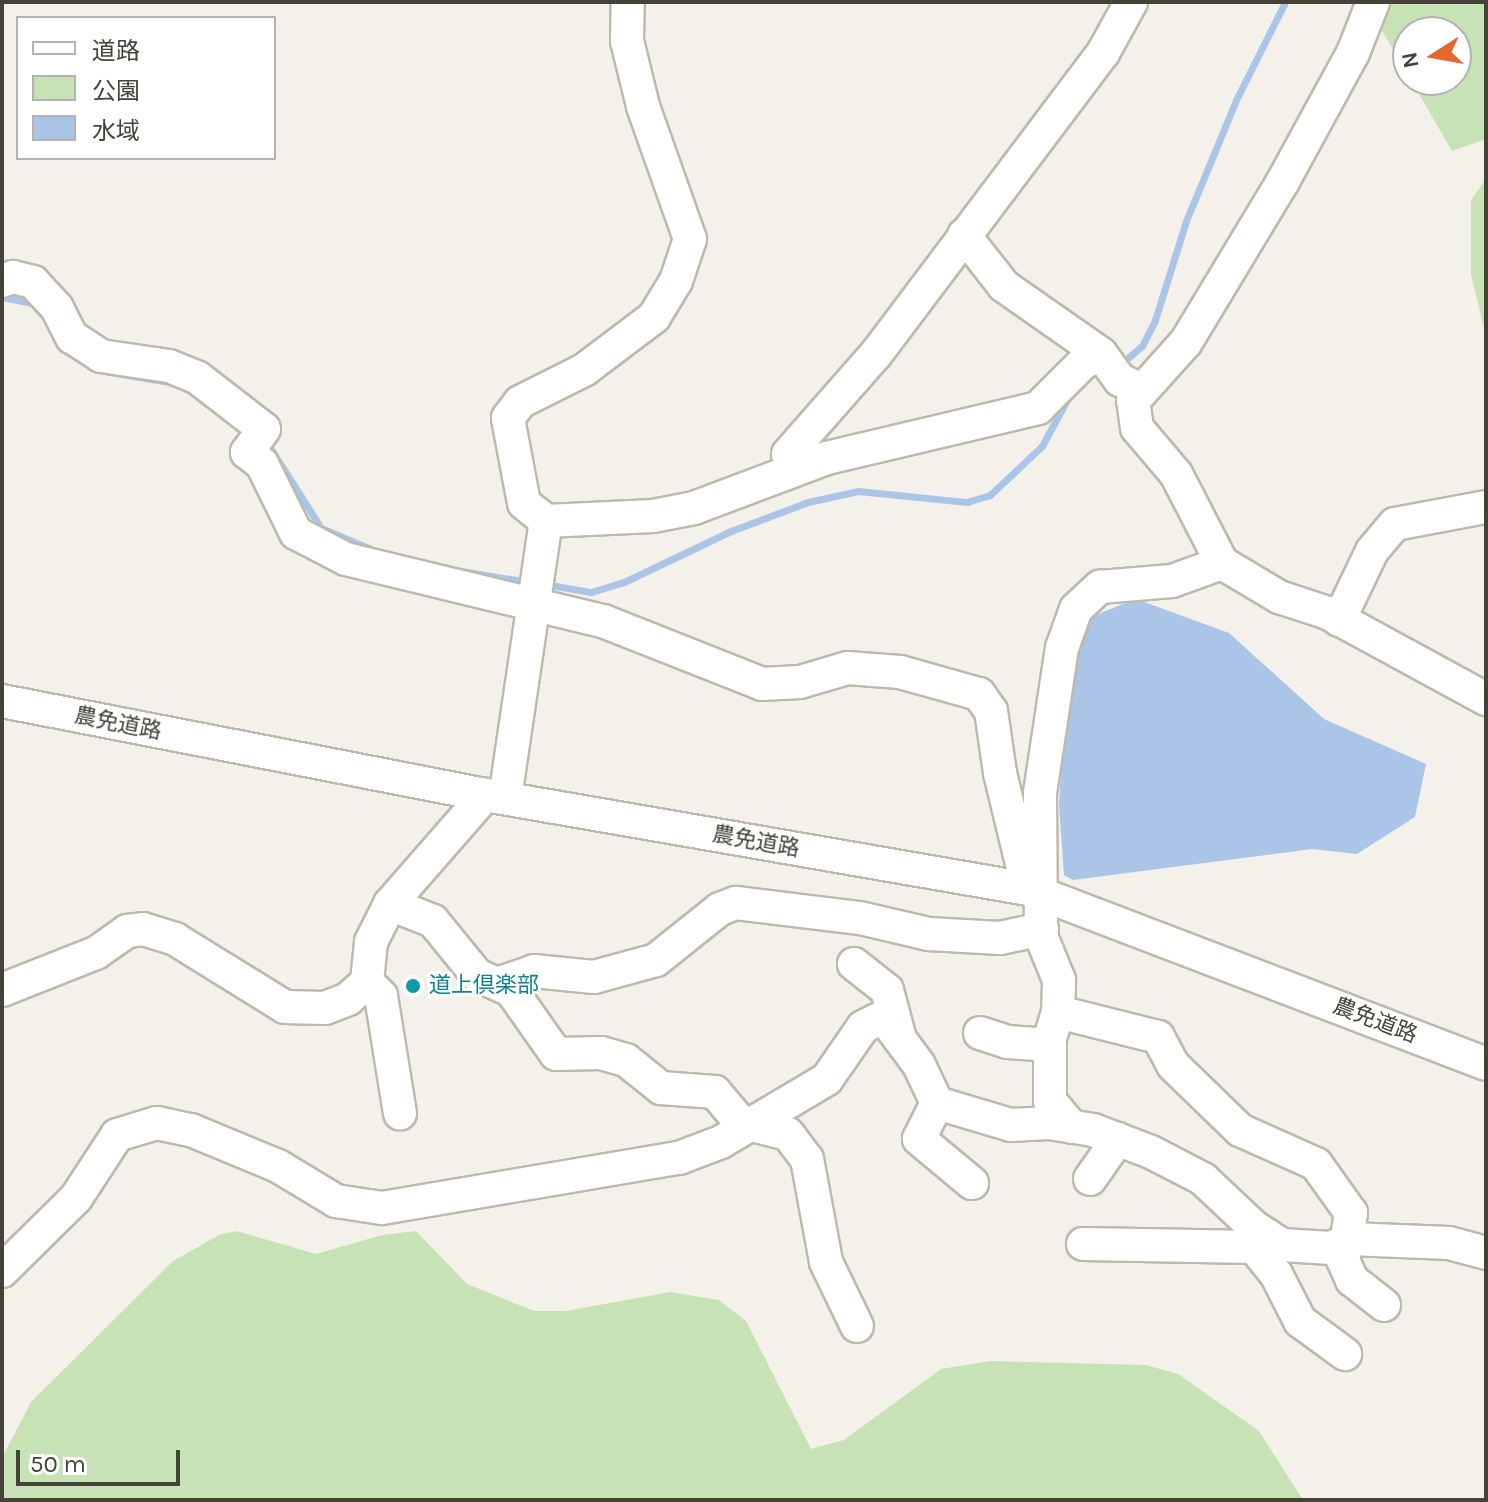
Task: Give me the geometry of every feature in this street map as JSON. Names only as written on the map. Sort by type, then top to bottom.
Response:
[{"type":"street","points":[[628,2],[627,41],[643,106],[690,239],[676,281],[654,317],[614,350],[512,409],[507,427],[524,503],[546,521],[681,511],[792,470],[1038,408],[1083,363],[1101,354]]},
{"type":"street","points":[[792,470],[788,454],[876,354],[1103,53],[1131,2]]},
{"type":"street","points":[[1373,2],[1312,130],[1186,342],[1139,389],[1133,401],[1137,428],[1176,474],[1222,563],[1279,597],[1339,620],[1486,699]]},
{"type":"street","points":[[964,235],[1004,286],[1101,354],[1120,380],[1139,389]]},
{"type":"street","points":[[2,281],[13,277],[33,282],[57,308],[72,337],[101,356],[169,366],[198,378],[264,429],[247,452],[262,464],[296,533],[388,572],[538,589],[603,621],[762,684],[800,682],[848,668],[900,672],[979,694],[991,711],[1000,773],[1059,980],[1058,1012],[1050,1045],[1050,1101],[1072,1127]]},
{"type":"street","points":[[1339,620],[1372,551],[1395,524],[1486,507]]},
{"type":"street","points":[[2,990],[96,953],[127,931],[143,929],[175,939],[285,1007],[325,1008],[348,999],[367,982],[371,942],[390,904],[495,797],[538,589],[546,521]]},
{"type":"street","points":[[1036,892],[1040,793],[1062,648],[1076,609],[1100,587],[1172,581],[1222,563]]},
{"type":"street","name":"農免道路","points":[[2,701],[495,797],[1036,892],[1486,1064]]},
{"type":"street","points":[[500,983],[534,971],[594,977],[656,960],[720,909],[736,903],[860,918],[929,934],[1000,938],[1042,929]]},
{"type":"street","points":[[390,904],[433,921],[477,975],[500,983],[522,1000],[543,1043],[556,1054],[601,1053],[626,1060],[661,1088],[715,1092],[746,1123],[788,1134],[807,1159],[826,1262],[857,1326]]},
{"type":"street","points":[[854,964],[887,990],[895,1002],[900,1039]]},
{"type":"street","points":[[367,982],[381,996],[400,1113]]},
{"type":"street","points":[[1058,1012],[1158,1037],[1173,1065],[1240,1130],[1316,1164],[1351,1213],[1350,1239],[1343,1260],[1352,1280],[1384,1305]]},
{"type":"street","points":[[2,1271],[76,1198],[117,1135],[157,1123],[191,1130],[278,1166],[336,1201],[382,1208],[679,1158],[721,1142],[746,1123],[827,1079],[863,1027],[877,1020],[888,1023],[900,1039],[937,1103],[1011,1125],[1072,1127],[1118,1139],[1203,1179],[1254,1237],[1300,1321],[1345,1354]]},
{"type":"street","points":[[980,1033],[1008,1042],[1050,1045]]},
{"type":"street","points":[[937,1103],[919,1139],[972,1183]]},
{"type":"street","points":[[1090,1179],[1118,1139]]},
{"type":"street","points":[[1083,1244],[1254,1237],[1307,1250],[1331,1248],[1350,1239],[1449,1243],[1486,1253]]},
{"type":"green space","points":[[1387,2],[1486,2],[1486,139],[1452,151],[1420,96],[1472,96],[1472,16],[1392,16],[1392,48],[1377,22]]},
{"type":"green space","points":[[1486,179],[1486,336],[1471,275],[1471,200]]},
{"type":"green space","points":[[237,1231],[316,1254],[382,1235],[416,1231],[467,1284],[534,1311],[566,1311],[670,1292],[719,1300],[746,1321],[811,1449],[844,1440],[941,1369],[990,1361],[1146,1365],[1178,1374],[1259,1431],[1303,1500],[2,1500],[2,1458],[31,1402],[173,1261],[221,1234]]},
{"type":"water","points":[[1136,599],[1229,633],[1324,719],[1426,764],[1415,817],[1357,854],[1312,849],[1073,880],[1064,875],[1059,805],[1064,719],[1080,642],[1093,616]]},
{"type":"waterway","points":[[1121,364],[1142,346],[1155,320],[1186,221],[1236,100],[1285,2]]},
{"type":"waterway","points":[[2,297],[34,303]]},
{"type":"waterway","points":[[104,371],[175,383]]},
{"type":"waterway","points":[[544,584],[591,592],[624,582],[731,531],[808,502],[858,491],[967,502],[990,495],[1042,446],[1069,396]]},
{"type":"waterway","points":[[271,449],[321,528],[371,549]]},
{"type":"waterway","points":[[461,571],[528,582]]},
{"type":"place","name":"道上倶楽部","points":[[413,986]]}]
